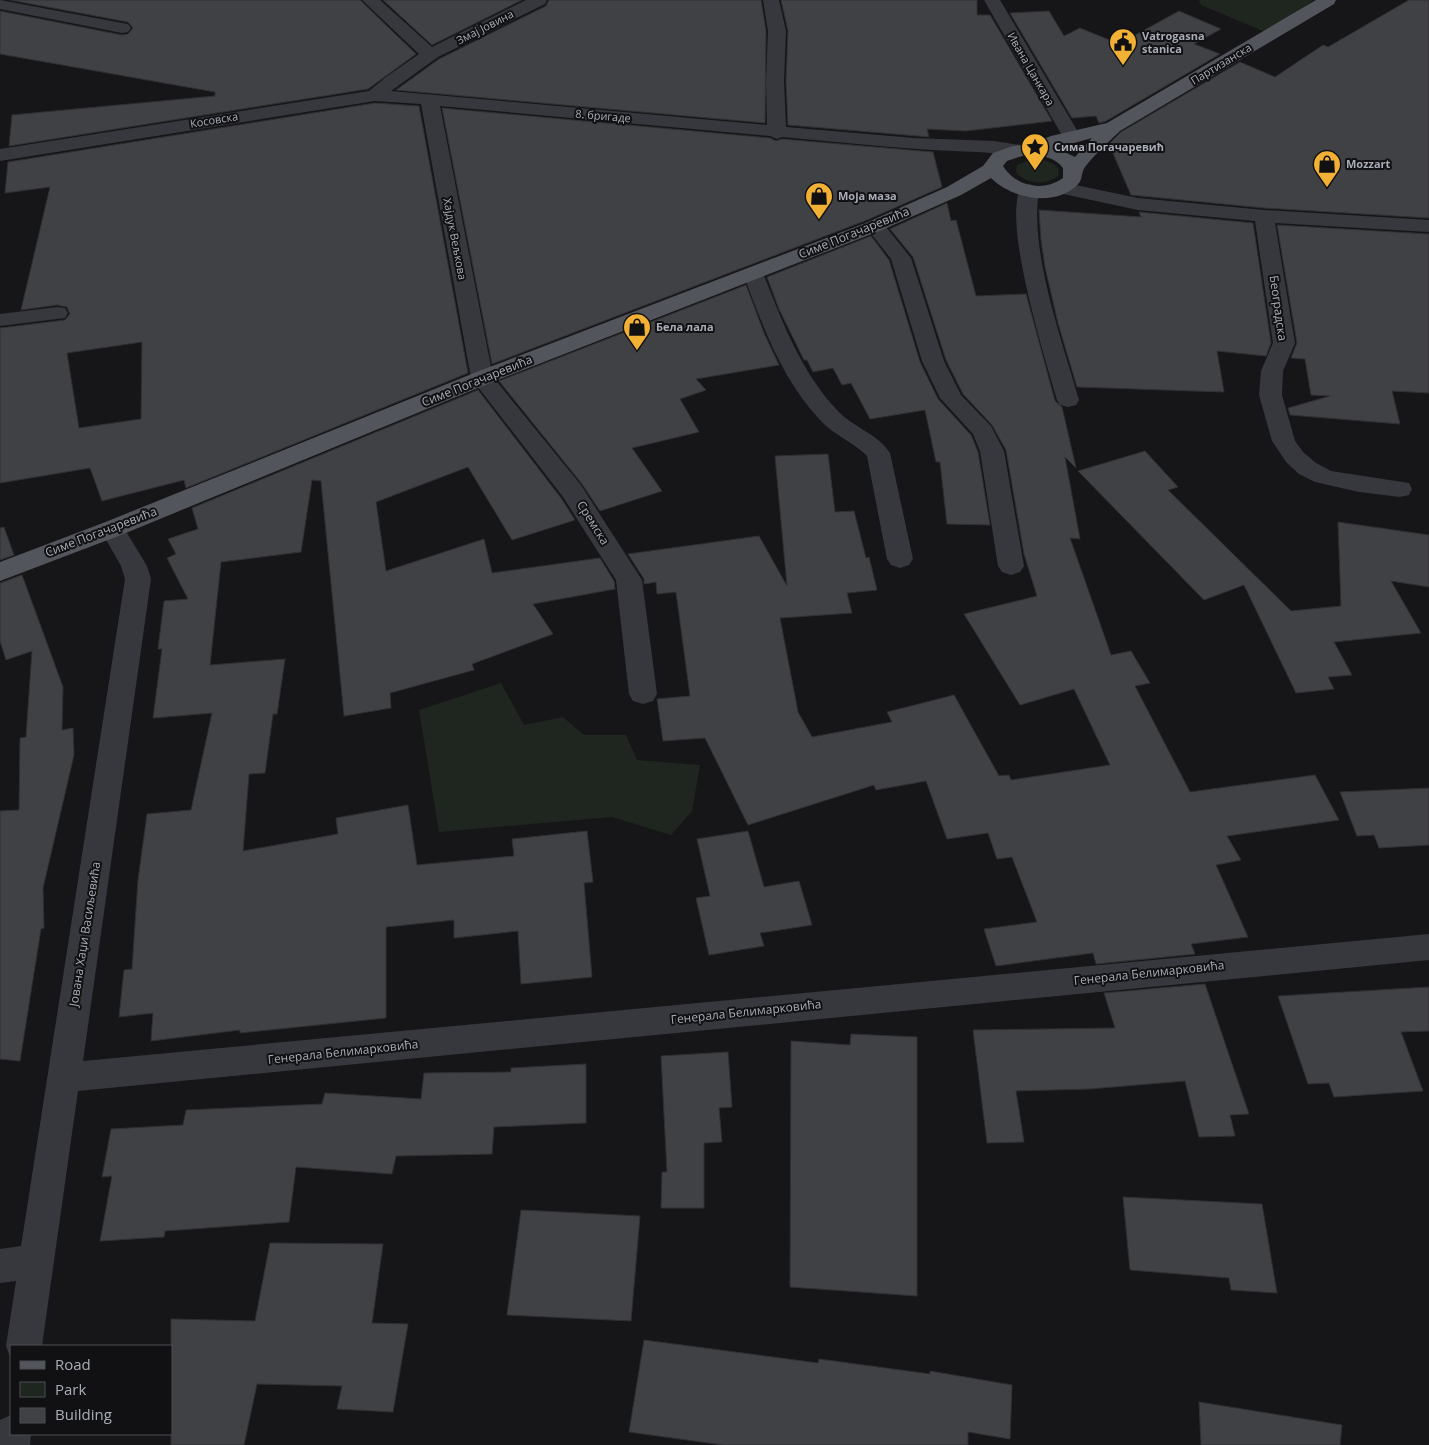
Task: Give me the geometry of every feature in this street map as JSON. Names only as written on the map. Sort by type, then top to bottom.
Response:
[{"type":"main road","name":"Партизанска","points":[[1061,188],[1070,183],[1074,177],[1074,170],[1082,159],[1113,128],[1328,0]]},
{"type":"main road","name":"Партизанска","points":[[993,167],[1000,157],[1058,140],[1113,128]]},
{"type":"main road","points":[[1027,150],[1060,156],[1071,164],[1074,170]]},
{"type":"main road","name":"Симе Погачаревића","points":[[0,572],[112,529],[482,378],[875,226],[954,191],[993,167]]},
{"type":"main road","points":[[993,167],[1003,181],[1025,190]]},
{"type":"main road","name":"Симе Погачаревића","points":[[954,191],[1049,191],[1061,188]]},
{"type":"street","points":[[370,0],[431,55]]},
{"type":"street","name":"Змај Јовина","points":[[375,96],[406,70],[431,55],[539,0]]},
{"type":"street","points":[[772,0],[777,31],[775,81],[777,133]]},
{"type":"street","name":"Ивана Цанкара","points":[[992,0],[1072,137]]},
{"type":"street","points":[[0,4],[122,28]]},
{"type":"street","name":"Косовска","points":[[0,155],[375,96],[429,99]]},
{"type":"street","name":"8. бригаде","points":[[429,99],[777,133],[945,147],[977,145],[1027,150]]},
{"type":"street","name":"Хајдук Вељкова","points":[[429,99],[482,378]]},
{"type":"street","name":"8. бригаде","points":[[945,147],[993,167]]},
{"type":"street","points":[[1061,188],[1138,204],[1264,216],[1429,226]]},
{"type":"street","points":[[1025,190],[1026,228],[1039,296],[1068,400]]},
{"type":"street","name":"Београдска","points":[[1264,216],[1284,343],[1281,355],[1272,369],[1269,394],[1280,439],[1300,465],[1324,478],[1400,489]]},
{"type":"street","points":[[875,226],[901,258],[933,361],[951,398],[984,431],[992,451],[1011,566]]},
{"type":"street","points":[[753,273],[776,334],[805,382],[829,415],[846,430],[872,446],[878,453],[900,559]]},
{"type":"street","points":[[0,320],[57,313]]},
{"type":"street","name":"Сремска","points":[[482,378],[572,491],[629,580],[643,694]]},
{"type":"street","name":"Јована Хаџи Васиљевића","points":[[24,1345],[35,1261],[138,579],[134,566],[112,529]]},
{"type":"street","name":"Генерала Белимарковића","points":[[63,1078],[1429,947]]},
{"type":"street","points":[[0,1266],[35,1261]]},
{"type":"green space","points":[[1199,0],[1313,0],[1270,34],[1201,5]]},
{"type":"green space","points":[[1032,159],[1050,162],[1059,169],[1058,176],[1048,181],[1036,182],[1020,176],[1016,172],[1017,165]]},
{"type":"green space","points":[[501,683],[524,725],[563,717],[584,735],[626,735],[637,760],[700,765],[692,811],[671,835],[612,817],[439,832],[419,710]]},
{"type":"building","points":[[10,0],[360,0],[416,54],[368,89],[9,146],[12,115],[215,96],[215,92],[0,54],[0,11],[122,35],[128,34],[133,28],[128,22]]},
{"type":"building","points":[[383,0],[522,0],[432,45]]},
{"type":"building","points":[[549,0],[761,0],[766,31],[765,123],[396,90],[439,59],[546,6]]},
{"type":"building","points":[[781,0],[977,0],[977,15],[990,15],[1052,121],[966,131],[927,129],[929,137],[788,125],[786,81],[788,31]]},
{"type":"building","points":[[1409,0],[1429,0],[1429,218],[1264,208],[1131,195],[1109,144],[1121,132],[1240,62],[1275,77],[1323,45],[1328,47]]},
{"type":"building","name":"Vatrogasna stanica","points":[[1049,11],[1064,36],[1080,28],[1119,44],[1179,11],[1221,29],[1194,44],[1220,54],[1106,121],[1099,123],[1096,116],[1072,118],[1010,13]]},
{"type":"building","points":[[375,103],[419,106],[468,373],[186,488],[184,480],[102,501],[90,468],[0,483],[0,328],[65,320],[70,314],[67,307],[57,305],[21,310],[50,187],[5,193],[8,162]],"holes":[[[142,342],[141,419],[79,428],[67,353]]]},
{"type":"building","points":[[442,108],[770,138],[776,141],[782,139],[933,152],[942,187],[867,220],[492,364]]},
{"type":"building","points":[[947,203],[951,221],[956,220],[976,296],[1026,294],[1055,401],[1062,407],[1076,468],[1065,457],[1080,539],[1070,538],[1111,655],[1131,651],[1150,683],[1135,686],[1190,792],[1315,775],[1339,820],[1227,836],[1241,860],[1216,865],[1248,937],[1191,944],[1195,954],[1096,964],[1093,953],[996,966],[984,929],[1037,922],[1012,857],[997,859],[988,833],[947,839],[926,781],[876,790],[874,785],[748,825],[705,738],[663,741],[657,699],[690,696],[676,592],[657,594],[656,582],[644,584],[644,579],[628,554],[759,536],[787,586],[775,456],[828,454],[835,512],[854,511],[866,558],[869,557],[877,590],[847,593],[852,613],[780,618],[798,712],[812,737],[892,722],[887,712],[954,695],[999,776],[1009,775],[1011,780],[1110,765],[1074,689],[1020,705],[964,614],[1037,596],[1024,554],[1006,450],[992,425],[963,394],[946,360],[913,257],[890,229]]},
{"type":"building","points":[[1039,210],[1141,217],[1139,212],[1253,223],[1271,343],[1266,356],[1217,351],[1224,392],[1077,387],[1058,323],[1045,267]]},
{"type":"building","points":[[1277,225],[1429,234],[1429,393],[1392,391],[1400,424],[1290,415],[1288,408],[1330,396],[1311,395],[1305,359],[1291,358],[1297,343]]},
{"type":"building","points":[[871,236],[889,260],[920,362],[938,399],[971,435],[978,452],[990,525],[947,524],[940,462],[936,462],[925,410],[870,419],[851,383],[842,385],[833,368],[813,372],[807,360],[804,360],[779,309],[767,277]]},
{"type":"building","points":[[746,285],[764,333],[779,365],[696,379],[706,390],[680,399],[699,432],[632,448],[662,491],[600,511],[582,484],[499,381]]},
{"type":"building","points":[[478,390],[561,498],[575,520],[512,540],[468,467],[376,502],[386,571],[484,539],[492,573],[600,558],[614,581],[615,589],[533,604],[553,634],[472,664],[474,670],[390,693],[391,708],[344,716],[321,481],[312,480],[301,552],[221,562],[210,665],[285,659],[277,714],[273,714],[265,773],[249,774],[243,851],[338,834],[336,818],[408,805],[417,865],[514,856],[512,839],[587,831],[593,882],[584,883],[592,977],[521,984],[518,931],[454,938],[454,920],[386,927],[386,1018],[240,1033],[240,1030],[151,1041],[153,1013],[119,1017],[124,970],[132,969],[138,880],[147,814],[191,810],[212,713],[153,718],[162,649],[158,649],[164,601],[188,599],[167,558],[176,554],[168,539],[198,529],[192,508]]},
{"type":"building","points":[[1145,451],[1178,487],[1168,490],[1291,611],[1341,606],[1338,522],[1429,535],[1429,587],[1391,581],[1421,633],[1334,642],[1352,675],[1328,677],[1334,689],[1296,693],[1244,585],[1204,600],[1078,471]]},
{"type":"building","points":[[4,527],[14,555],[0,560],[0,528]]},
{"type":"building","points":[[22,575],[63,687],[62,730],[73,728],[74,755],[43,888],[44,928],[41,929],[20,1061],[0,1059],[0,811],[19,810],[20,738],[26,737],[32,651],[6,660],[0,641],[0,583]]},
{"type":"building","points":[[1429,788],[1429,845],[1379,848],[1374,835],[1357,836],[1340,792]]},
{"type":"building","points":[[748,831],[764,887],[799,881],[812,925],[760,933],[764,946],[709,955],[696,898],[710,896],[697,839]]},
{"type":"building","points":[[1205,984],[1249,1114],[1230,1115],[1235,1136],[1199,1137],[1185,1081],[1089,1089],[1016,1091],[1024,1142],[987,1143],[973,1030],[1115,1028],[1104,993]]},
{"type":"building","points":[[1429,987],[1429,1031],[1401,1032],[1423,1091],[1334,1097],[1329,1083],[1308,1084],[1278,996]]},
{"type":"building","points":[[851,1034],[917,1037],[917,1296],[790,1287],[791,1041],[850,1045]]},
{"type":"building","points":[[728,1052],[732,1107],[719,1108],[722,1142],[704,1143],[704,1208],[661,1208],[662,1172],[667,1172],[661,1056]]},
{"type":"building","points":[[586,1064],[586,1123],[494,1127],[492,1154],[396,1156],[392,1174],[296,1167],[289,1222],[165,1231],[164,1237],[100,1241],[112,1176],[102,1177],[111,1129],[183,1125],[186,1110],[322,1104],[325,1093],[421,1099],[424,1073],[511,1072],[511,1068]]},
{"type":"building","points":[[1123,1197],[1262,1204],[1277,1293],[1231,1290],[1229,1278],[1130,1270]]},
{"type":"building","points":[[521,1210],[640,1216],[631,1321],[507,1315]]},
{"type":"building","points":[[270,1243],[383,1244],[372,1323],[408,1324],[393,1412],[337,1409],[342,1386],[257,1384],[244,1445],[171,1445],[171,1319],[255,1321]]},
{"type":"building","points":[[644,1340],[818,1363],[819,1359],[930,1374],[930,1371],[1012,1385],[1010,1439],[968,1432],[968,1445],[723,1445],[629,1432]]},
{"type":"building","points":[[1199,1402],[1342,1425],[1340,1445],[1201,1445]]},
{"type":"place","name":"Vatrogasna stanica","points":[[1123,66]]},
{"type":"place","name":"Сима Погачаревић","points":[[1035,171]]},
{"type":"place","name":"Mozzart","points":[[1327,188]]},
{"type":"place","name":"Моја маза","points":[[819,220]]},
{"type":"place","name":"Бела лала","points":[[637,351]]}]
